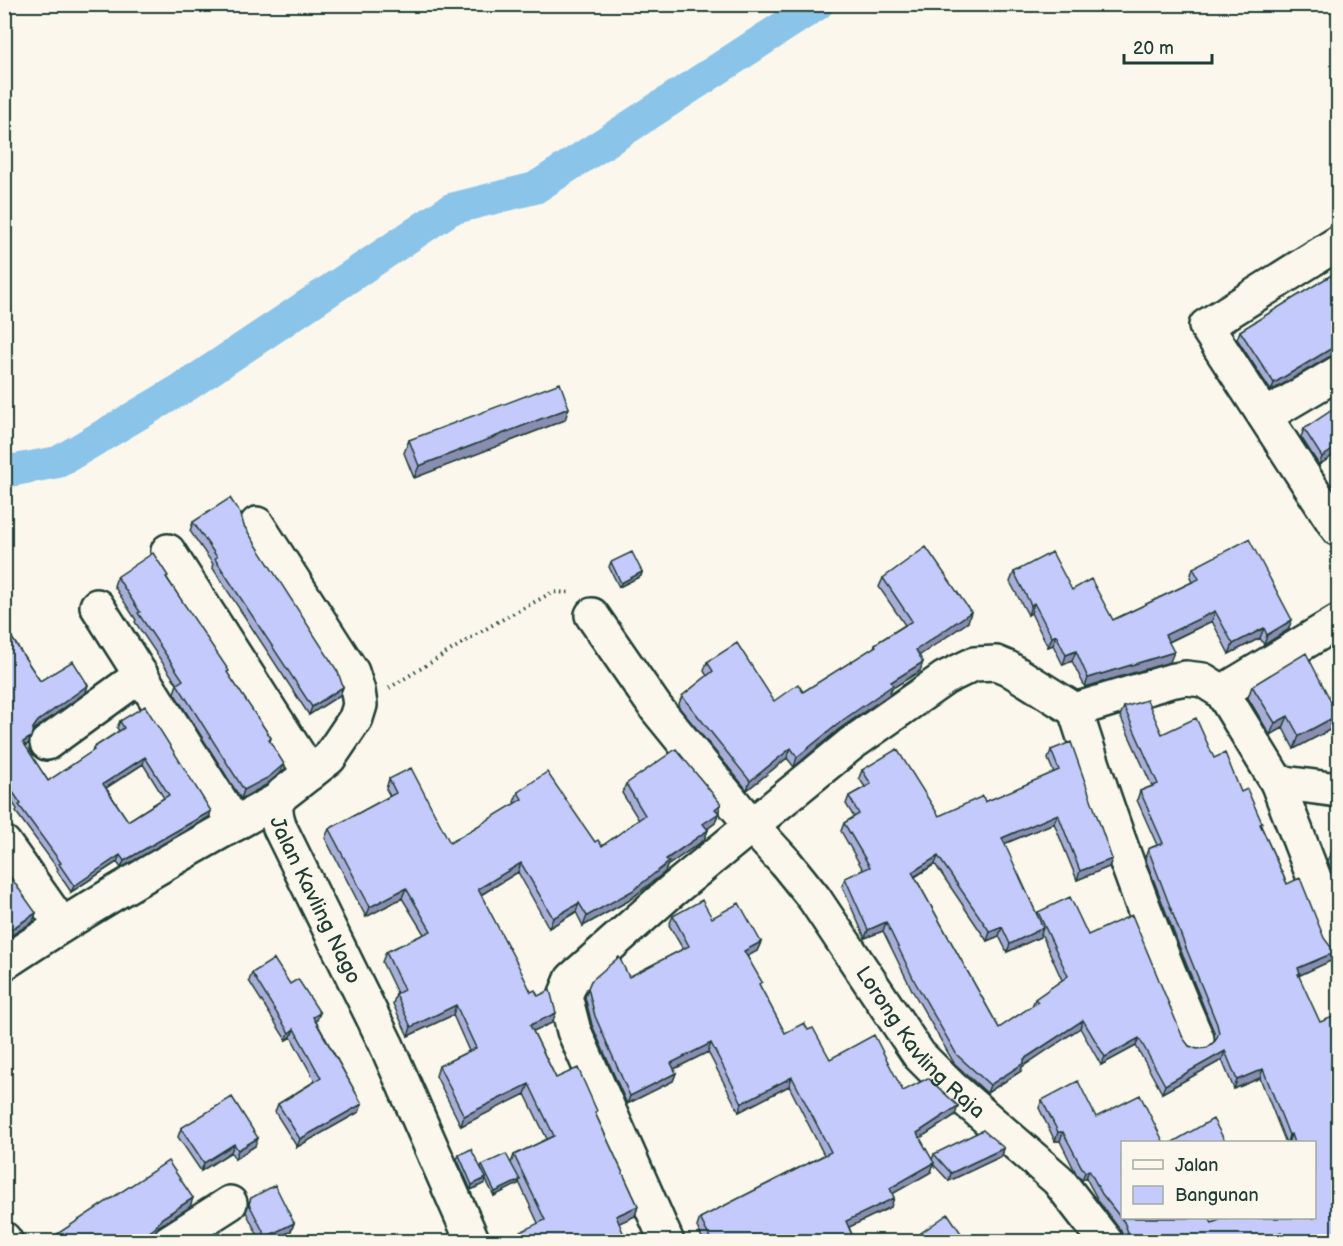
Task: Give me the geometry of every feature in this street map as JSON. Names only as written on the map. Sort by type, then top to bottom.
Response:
[{"type":"street","points":[[1338,243],[1206,326],[1338,529]]},
{"type":"street","points":[[1265,416],[1338,373]]},
{"type":"street","points":[[257,524],[352,672],[360,705]]},
{"type":"street","points":[[168,552],[310,772]]},
{"type":"street","points":[[97,606],[235,824]]},
{"type":"street","name":"Lorong Kavling Raja","points":[[592,615],[656,708],[814,898],[919,1055],[960,1095],[1058,1180],[1106,1242]]},
{"type":"street","points":[[1222,692],[1338,622]]},
{"type":"street","points":[[667,1242],[574,1031],[565,996],[572,979],[585,965],[851,744],[945,678],[974,664],[996,663],[1008,668],[1075,710],[1103,797],[1164,964],[1197,1039]]},
{"type":"street","points":[[47,743],[141,675]]},
{"type":"street","points":[[1075,710],[1186,678],[1203,680],[1222,692],[1277,782],[1338,940]]},
{"type":"street","name":"Jalan Kavling Nago","points":[[360,705],[356,718],[330,758],[282,794],[276,801],[274,809],[280,828],[386,1044],[473,1242]]},
{"type":"street","points":[[1277,782],[1338,790]]},
{"type":"street","points":[[4,963],[162,865],[276,801]]},
{"type":"street","points":[[4,843],[62,925]]},
{"type":"street","points":[[169,1242],[230,1203]]},
{"type":"path","points":[[360,705],[494,624],[553,592],[568,592],[575,596],[592,615]]},
{"type":"building","points":[[1338,271],[1338,347],[1332,348],[1274,383],[1240,331]]},
{"type":"building","points":[[560,383],[569,408],[419,466],[409,440]]},
{"type":"building","points":[[1338,406],[1338,446],[1322,457],[1304,429]]},
{"type":"building","points":[[230,498],[241,515],[244,526],[338,672],[343,687],[312,707],[193,522]]},
{"type":"building","points":[[1249,539],[1292,620],[1267,635],[1264,628],[1233,644],[1215,611],[1165,635],[1174,652],[1088,678],[1076,651],[1066,655],[1056,635],[1052,637],[1034,603],[1031,605],[1014,572],[1052,552],[1072,590],[1091,579],[1113,620],[1199,579],[1193,568]]},
{"type":"building","points":[[926,547],[971,612],[916,650],[923,662],[891,682],[893,685],[843,720],[797,757],[791,748],[750,781],[682,696],[713,671],[707,662],[737,643],[774,701],[798,684],[803,692],[912,621],[883,578]]},
{"type":"building","points":[[632,552],[642,572],[621,583],[611,562]]},
{"type":"building","points":[[153,553],[168,576],[166,577],[271,738],[269,740],[284,764],[269,777],[244,790],[177,684],[183,680],[117,577]]},
{"type":"building","points":[[4,626],[40,681],[73,661],[88,685],[38,721],[31,737],[23,742],[48,781],[124,728],[120,721],[145,706],[211,811],[124,861],[120,855],[74,886],[4,779]],"holes":[[[145,757],[169,795],[128,821],[103,784]]]},
{"type":"building","points":[[1306,653],[1338,715],[1299,736],[1288,716],[1275,723],[1252,686]]},
{"type":"building","points":[[1147,700],[1162,734],[1196,718],[1214,758],[1225,753],[1241,792],[1247,789],[1287,884],[1300,878],[1324,938],[1330,946],[1338,950],[1298,968],[1300,974],[1298,974],[1320,1022],[1338,1015],[1338,1242],[1285,1242],[1281,1232],[1258,1242],[1126,1242],[1128,1232],[1122,1219],[1210,1219],[1212,1223],[1222,1219],[1316,1219],[1316,1141],[1293,1141],[1263,1069],[1237,1080],[1225,1051],[1165,1085],[1139,1038],[1105,1057],[1083,1020],[1024,1059],[1024,1063],[990,1085],[957,1055],[915,982],[886,922],[868,930],[845,878],[870,867],[844,823],[859,814],[849,796],[871,784],[862,770],[897,749],[939,816],[983,796],[985,802],[1059,770],[1051,750],[1071,742],[1112,859],[1080,871],[1058,814],[1002,838],[1043,928],[1010,944],[1002,927],[990,932],[938,856],[912,872],[999,1028],[1038,1002],[1035,999],[1068,976],[1038,912],[1070,897],[1088,935],[1132,915],[1183,1038],[1189,1046],[1197,1049],[1207,1048],[1215,1041],[1219,1033],[1217,1024],[1148,849],[1163,843],[1140,791],[1158,784],[1124,707]]},
{"type":"building","points":[[676,749],[721,804],[715,809],[719,813],[703,824],[708,830],[666,859],[669,862],[632,891],[587,916],[579,903],[553,918],[521,863],[478,889],[531,992],[535,990],[538,996],[550,990],[556,1013],[530,1025],[556,1078],[578,1068],[597,1111],[595,1113],[638,1206],[616,1216],[627,1242],[500,1242],[545,1220],[514,1155],[554,1136],[529,1084],[464,1116],[439,1066],[476,1048],[456,1005],[411,1027],[396,994],[404,990],[386,952],[431,931],[406,888],[370,907],[329,829],[396,793],[389,779],[411,768],[450,843],[522,799],[518,792],[547,772],[595,842],[598,840],[602,846],[645,815],[626,784]]},
{"type":"building","points":[[1338,850],[1338,874],[1331,853]]},
{"type":"building","points":[[4,868],[36,913],[4,934]]},
{"type":"building","points":[[702,900],[712,918],[739,903],[761,942],[744,951],[762,982],[759,984],[785,1033],[804,1023],[808,1030],[813,1028],[830,1059],[874,1035],[903,1091],[928,1078],[958,1106],[917,1133],[934,1163],[890,1188],[894,1198],[846,1221],[855,1242],[712,1242],[700,1218],[831,1152],[792,1077],[742,1103],[711,1043],[671,1063],[676,1073],[630,1096],[595,1016],[588,988],[591,981],[619,957],[629,977],[689,946],[673,916]]},
{"type":"building","points":[[274,959],[290,984],[298,979],[320,1013],[313,1017],[362,1104],[300,1139],[278,1104],[321,1078],[294,1029],[289,1033],[252,973]]},
{"type":"building","points":[[1078,1081],[1096,1117],[1140,1095],[1163,1141],[1121,1141],[1121,1218],[1102,1194],[1089,1170],[1085,1172],[1063,1132],[1058,1132],[1042,1100]]},
{"type":"building","points":[[232,1097],[258,1138],[238,1150],[234,1144],[204,1163],[181,1128]]},
{"type":"building","points":[[1213,1119],[1225,1141],[1174,1141]]},
{"type":"building","points":[[983,1130],[1004,1148],[951,1173],[934,1154]]},
{"type":"building","points":[[471,1149],[486,1178],[472,1185],[459,1155]]},
{"type":"building","points":[[506,1154],[520,1180],[495,1192],[482,1165]]},
{"type":"building","points":[[168,1161],[193,1198],[162,1218],[155,1228],[134,1242],[45,1242]]},
{"type":"building","points":[[275,1185],[294,1223],[266,1237],[249,1204],[251,1198]]},
{"type":"building","points":[[948,1214],[967,1242],[927,1242],[921,1233]]},
{"type":"waterway","points":[[4,472],[58,462],[188,385],[451,209],[535,188],[818,4]]}]
